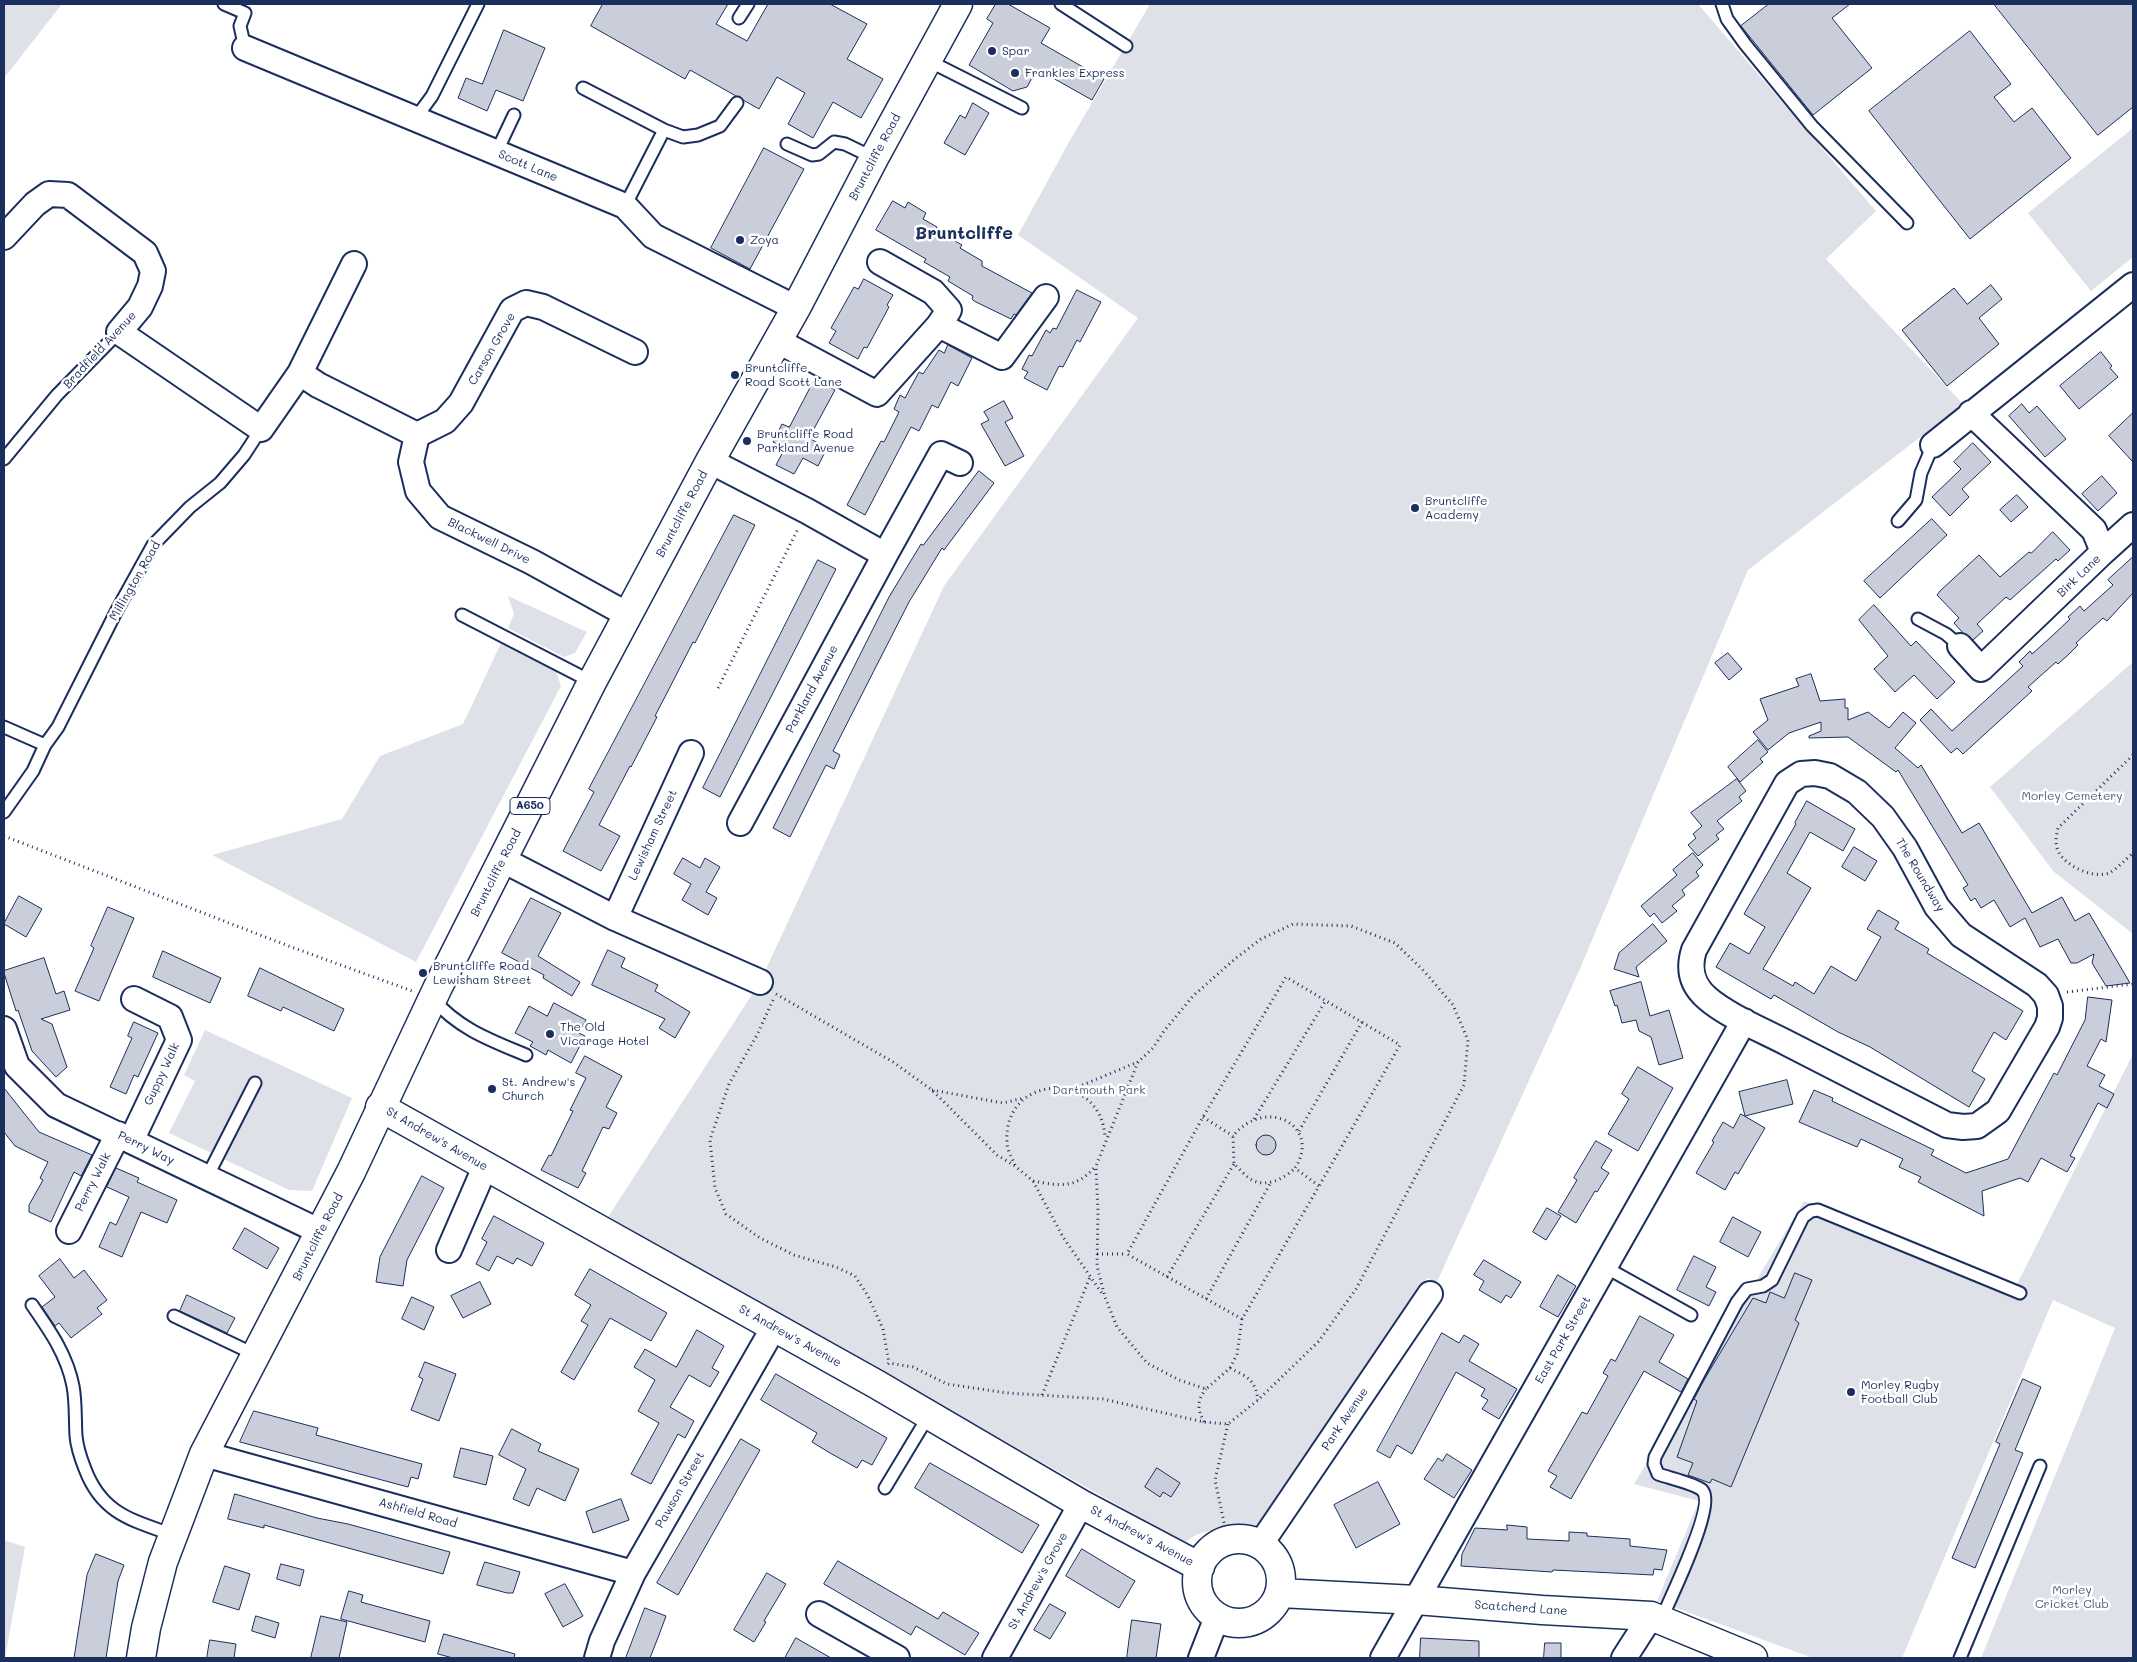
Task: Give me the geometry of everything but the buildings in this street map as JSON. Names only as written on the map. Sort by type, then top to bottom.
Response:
[{"type":"main road","name":"Bruntcliffe Road","points":[[141,1658],[146,1628],[163,1562],[204,1454],[321,1232],[432,998],[592,682],[710,461],[796,308],[874,158],[958,4]]},
{"type":"main road","name":"St Andrew's Avenue","points":[[380,1107],[774,1327],[882,1373],[929,1415],[1081,1504],[1204,1559]]},
{"type":"main road","name":"St Andrew's Avenue","points":[[1217,1617],[1206,1607],[1198,1594],[1197,1580],[1204,1559],[1228,1540],[1245,1539],[1260,1544]]},
{"type":"main road","points":[[1217,1617],[1231,1623],[1244,1624],[1264,1616],[1276,1603],[1282,1579],[1279,1565],[1260,1544]]},
{"type":"main road","name":"Scatcherd Lane","points":[[1280,1593],[1416,1600],[1656,1618],[1713,1647],[1753,1658]]},
{"type":"street","name":"Scott Lane","points":[[245,48],[625,206],[653,236],[796,308]]},
{"type":"street","name":"Bradfield Avenue","points":[[4,237],[35,204],[49,194],[68,195],[145,253],[153,271],[150,286],[140,307],[119,332]]},
{"type":"street","points":[[778,341],[877,394],[939,325],[948,310],[934,292],[880,262]]},
{"type":"street","name":"Millington Road","points":[[261,429],[300,373],[354,264]]},
{"type":"street","points":[[1933,445],[2133,285]]},
{"type":"street","points":[[939,325],[1002,357],[1046,297]]},
{"type":"street","name":"Carson Grove","points":[[417,435],[445,420],[461,403],[512,310],[526,303],[543,307],[635,352]]},
{"type":"street","points":[[119,332],[261,429]]},
{"type":"street","points":[[300,373],[318,385],[417,435]]},
{"type":"street","name":"Birk Lane","points":[[1960,646],[1981,669],[2103,552],[2094,530],[1972,413]]},
{"type":"street","name":"Blackwell Drive","points":[[417,435],[411,462],[418,491],[440,517],[532,562],[628,615]]},
{"type":"street","name":"Parkland Avenue","points":[[740,823],[942,453]]},
{"type":"street","points":[[710,461],[807,511],[885,555]]},
{"type":"street","points":[[2103,552],[2133,525]]},
{"type":"street","name":"Lewisham Street","points":[[615,918],[691,753]]},
{"type":"street","name":"The Roundway","points":[[1815,773],[1830,776],[1857,792],[1883,817],[1905,848],[1937,907],[1961,935],[2037,985],[2046,995],[2050,1006],[2047,1026],[1998,1111],[1977,1126],[1963,1127],[1947,1125],[1744,1021],[1707,999],[1691,976],[1690,962],[1694,950],[1787,783],[1801,774],[1815,773]]},
{"type":"street","points":[[503,860],[615,918],[760,982]]},
{"type":"street","name":"Guppy Walk","points":[[124,1137],[179,1040],[170,1017],[134,1000]]},
{"type":"street","name":"East Park Street","points":[[1383,1658],[1744,1021]]},
{"type":"street","name":"Perry Way","points":[[4,1029],[10,1070],[56,1105],[321,1232]]},
{"type":"street","name":"Perry Walk","points":[[69,1231],[124,1137]]},
{"type":"street","points":[[449,1250],[485,1167]]},
{"type":"street","name":"Park Avenue","points":[[1260,1544],[1430,1294]]},
{"type":"street","name":"Pawson Street","points":[[597,1658],[602,1641],[633,1573],[774,1327]]},
{"type":"street","name":"Ashfield Road","points":[[204,1454],[633,1573]]},
{"type":"street","name":"St Andrew's Grove","points":[[995,1658],[1081,1504]]},
{"type":"street","points":[[819,1614],[897,1658]]},
{"type":"street","points":[[1201,1658],[1217,1617]]},
{"type":"street","points":[[1624,1658],[1656,1618]]},
{"type":"lane","points":[[224,4],[245,13],[240,26],[245,48]]},
{"type":"lane","points":[[415,119],[432,96],[478,4]]},
{"type":"lane","points":[[740,18],[748,4]]},
{"type":"lane","points":[[1061,4],[1126,46]]},
{"type":"lane","points":[[1722,4],[1727,18],[1745,44],[1812,126],[1907,222]]},
{"type":"lane","points":[[927,60],[1022,108]]},
{"type":"lane","points":[[583,88],[682,138],[698,135],[720,126],[736,103]]},
{"type":"lane","points":[[496,153],[514,115]]},
{"type":"lane","points":[[625,206],[664,130]]},
{"type":"lane","points":[[786,144],[812,155],[819,154],[834,142],[845,144],[874,158]]},
{"type":"lane","name":"Bradfield Avenue","points":[[4,459],[57,396],[119,332]]},
{"type":"lane","name":"Millington Road","points":[[4,812],[33,771],[45,745],[58,727],[117,610],[153,545],[190,507],[220,483],[244,455],[261,429]]},
{"type":"lane","points":[[1898,521],[1916,500],[1921,473],[1933,445]]},
{"type":"lane","points":[[462,615],[592,682]]},
{"type":"lane","points":[[1918,619],[1946,634],[1960,646]]},
{"type":"lane","points":[[4,727],[45,745]]},
{"type":"lane","points":[[432,998],[446,1014],[470,1031],[526,1056]]},
{"type":"lane","points":[[207,1177],[255,1083]]},
{"type":"lane","points":[[1656,1618],[1688,1558],[1703,1517],[1706,1498],[1703,1491],[1696,1487],[1658,1474],[1654,1464],[1655,1457],[1738,1302],[1747,1289],[1763,1286],[1772,1280],[1803,1217],[1811,1210],[1818,1210],[2020,1293]]},
{"type":"lane","points":[[1605,1267],[1691,1315]]},
{"type":"lane","points":[[32,1305],[57,1341],[66,1365],[73,1387],[77,1439],[90,1481],[101,1499],[114,1510],[133,1520],[173,1534]]},
{"type":"lane","points":[[174,1316],[256,1355]]},
{"type":"lane","points":[[885,1488],[929,1415]]},
{"type":"lane","points":[[1960,1658],[2040,1466]]},
{"type":"path","points":[[718,688],[807,511]]},
{"type":"path","points":[[2133,755],[2058,828],[2055,841],[2059,853],[2068,863],[2093,874],[2109,873],[2133,853]]},
{"type":"path","points":[[4,836],[286,945],[432,998]]},
{"type":"path","points":[[1072,1090],[1138,1062],[1153,1048],[1164,1031],[1193,996],[1224,968],[1261,939],[1293,924],[1351,926],[1395,943],[1424,971],[1453,1005],[1468,1040],[1464,1085],[1356,1289],[1319,1341],[1258,1400],[1228,1424],[1216,1480],[1226,1532],[1204,1559]]},
{"type":"path","points":[[1128,1254],[1202,1117],[1286,978],[1400,1045],[1242,1319],[1238,1354],[1230,1368],[1206,1389],[1200,1397],[1198,1408],[1204,1422]]},
{"type":"path","points":[[2046,995],[2133,984]]},
{"type":"path","points":[[1105,1297],[1063,1237],[1033,1181],[1015,1166],[996,1155],[932,1090],[893,1062],[776,994],[757,1034],[729,1084],[710,1140],[715,1188],[726,1214],[760,1238],[794,1255],[836,1267],[855,1276],[868,1296],[883,1330],[882,1373],[913,1367],[947,1384],[1008,1393],[1103,1399],[1204,1422],[1228,1424]]},
{"type":"path","points":[[1254,1119],[1326,1000]]},
{"type":"path","points":[[1299,1131],[1362,1022]]},
{"type":"path","points":[[1105,1140],[1138,1062]]},
{"type":"path","points":[[932,1090],[1003,1103],[1024,1098],[1048,1087],[1072,1090],[1097,1109],[1105,1128],[1105,1140],[1102,1155],[1096,1166],[1081,1180],[1064,1186],[1033,1181]]},
{"type":"path","points":[[1015,1166],[1006,1145],[1008,1121],[1024,1098]]},
{"type":"path","points":[[1167,1277],[1234,1164],[1234,1136],[1242,1125],[1254,1119],[1269,1116],[1288,1120],[1299,1131],[1302,1144],[1301,1159],[1285,1178],[1271,1182],[1253,1181],[1234,1164]]},
{"type":"path","points":[[1202,1117],[1234,1136]]},
{"type":"path","points":[[1096,1166],[1098,1212],[1097,1266],[1105,1297],[1117,1327],[1148,1363],[1179,1380],[1206,1389]]},
{"type":"path","points":[[1295,1168],[1320,1186]]},
{"type":"path","points":[[1206,1299],[1271,1182]]},
{"type":"path","points":[[1097,1254],[1128,1254],[1242,1319]]},
{"type":"path","points":[[1042,1395],[1091,1277]]},
{"type":"path","points":[[1230,1368],[1249,1378],[1256,1388],[1258,1400]]},
{"type":"green space","points":[[4,4],[62,4],[4,78]]},
{"type":"green space","name":"Dartmouth Park","points":[[1150,4],[1698,4],[1876,211],[1826,259],[1963,404],[1748,570],[1579,971],[1436,1284],[1427,1278],[1253,1532],[1235,1530],[1208,1531],[1185,1543],[608,1217],[760,982],[944,586],[1138,318],[1018,235],[1069,142]]},
{"type":"green space","points":[[2133,128],[2133,257],[2091,291],[2028,213]]},
{"type":"green space","points":[[508,596],[587,632],[575,653],[564,657],[508,628],[514,614]]},
{"type":"green space","points":[[501,643],[556,671],[561,686],[416,962],[212,855],[342,819],[380,756],[463,724]]},
{"type":"green space","name":"Morley Cemetery","points":[[2133,662],[2133,934],[2053,871],[1990,787]]},
{"type":"green space","points":[[205,1030],[352,1098],[312,1191],[289,1190],[169,1133],[195,1081],[184,1075]]},
{"type":"green space","name":"Morley Rugby Football Club","points":[[2133,1054],[2133,1658],[1981,1658],[2115,1328],[2053,1300],[1902,1658],[1813,1658],[1657,1601],[1699,1501],[1634,1484],[1804,1201],[2017,1284]]},
{"type":"green space","points":[[4,1540],[25,1547],[5,1658],[4,1658]]},
{"type":"place","name":"Spar","points":[[992,51]]},
{"type":"place","name":"Frankies Express","points":[[1015,73]]},
{"type":"place","name":"Zoya","points":[[740,240]]},
{"type":"place","name":"Bruntcliffe Road Scott Lane","points":[[735,375]]},
{"type":"place","name":"Bruntcliffe Road Parkland Avenue","points":[[747,441]]},
{"type":"place","name":"Bruntcliffe Academy","points":[[1415,508]]},
{"type":"place","name":"Bruntcliffe Road Lewisham Street","points":[[423,973]]},
{"type":"place","name":"The Old Vicarage Hotel","points":[[550,1034]]},
{"type":"place","name":"St. Andrew's Church","points":[[492,1089]]},
{"type":"place","name":"Morley Rugby Football Club","points":[[1851,1392]]},
{"type":"district","name":"Bruntcliffe","points":[[964,233]]},
{"type":"park label","name":"Morley Cricket Club","points":[[2072,1597]]}]
